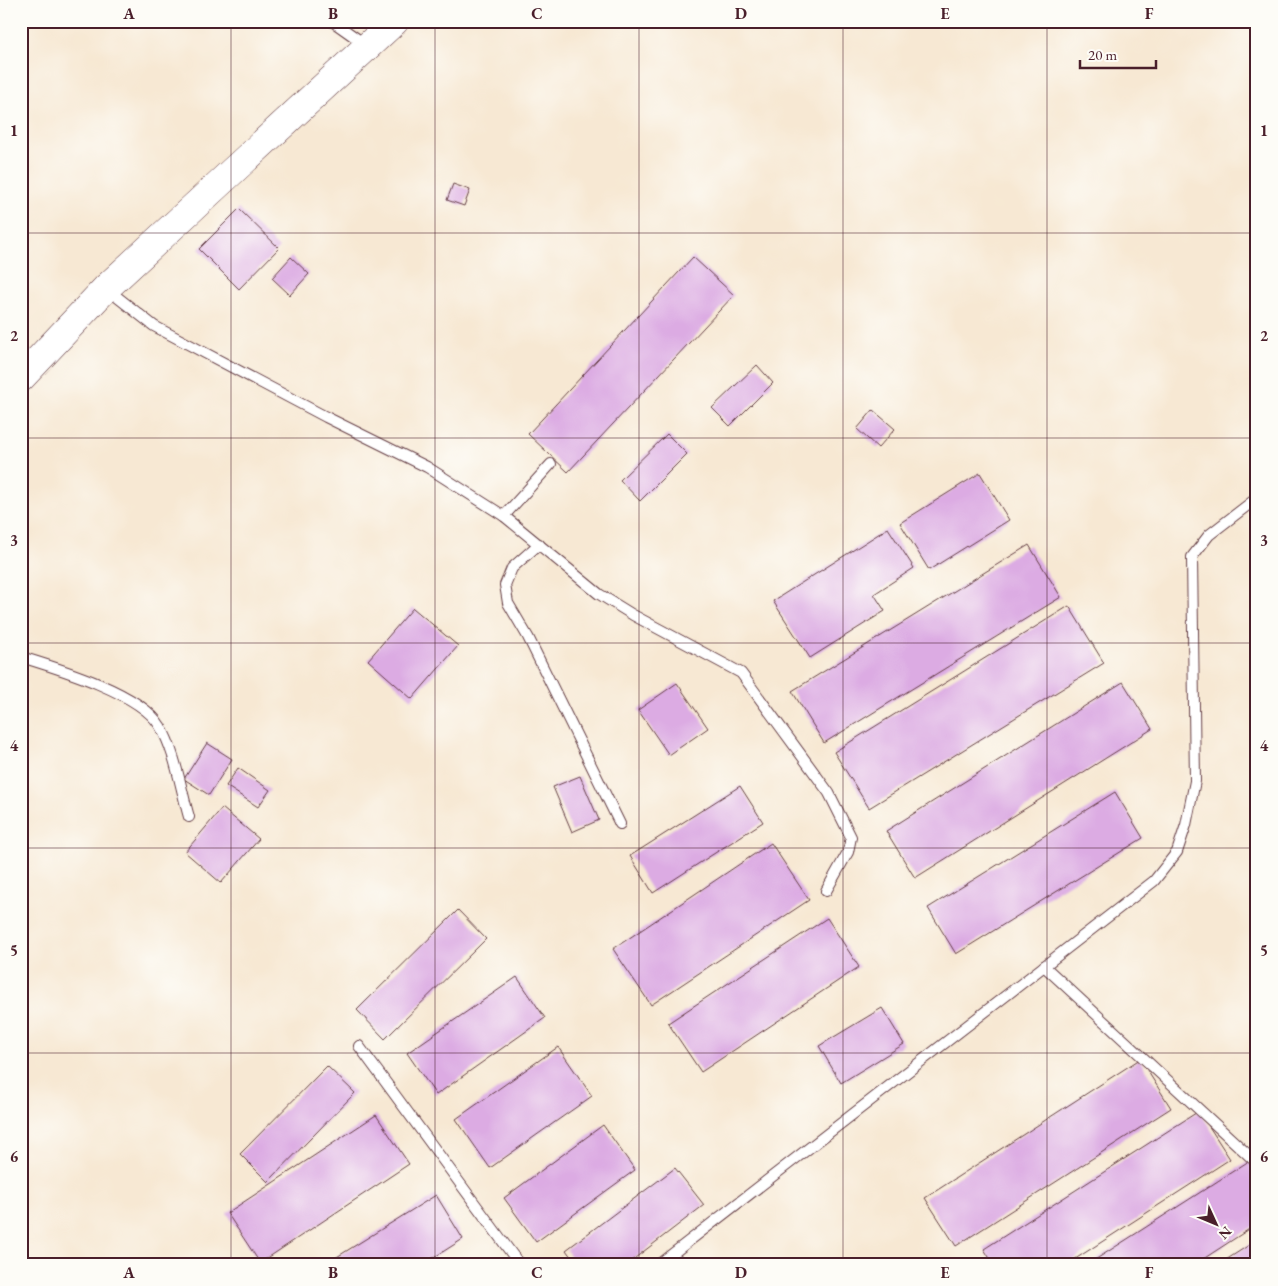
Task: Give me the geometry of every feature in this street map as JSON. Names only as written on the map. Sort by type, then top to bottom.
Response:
[{"type":"street","points":[[21,378],[106,288],[395,21]]},
{"type":"lane","points":[[332,21],[368,47]]},
{"type":"lane","points":[[106,288],[154,326],[326,417],[427,467],[504,516],[572,573],[606,598],[741,673],[828,793],[851,837],[848,852],[826,891]]},
{"type":"lane","points":[[504,516],[551,464]]},
{"type":"lane","points":[[658,1265],[1154,881],[1177,852],[1186,826],[1195,780],[1192,557],[1209,535],[1257,498]]},
{"type":"lane","points":[[539,544],[512,568],[505,585],[508,603],[528,636],[620,824]]},
{"type":"lane","points":[[21,657],[59,668],[134,700],[160,725],[189,818]]},
{"type":"lane","points":[[1044,966],[1257,1163]]},
{"type":"lane","points":[[359,1046],[520,1265]]},
{"type":"building","points":[[453,184],[470,190],[464,206],[447,200]]},
{"type":"building","points":[[239,209],[279,248],[239,289],[199,249]]},
{"type":"building","points":[[291,257],[309,274],[290,295],[272,278]]},
{"type":"building","points":[[693,257],[734,295],[568,472],[528,434]]},
{"type":"building","points":[[757,365],[773,383],[730,426],[712,408]]},
{"type":"building","points":[[873,410],[895,429],[878,448],[857,429]]},
{"type":"building","points":[[667,434],[687,454],[640,501],[620,480]]},
{"type":"building","points":[[980,473],[1009,520],[929,570],[900,523]]},
{"type":"building","points":[[888,528],[914,568],[874,594],[885,611],[810,658],[773,601]]},
{"type":"building","points":[[1029,545],[1061,597],[824,743],[792,691]]},
{"type":"building","points":[[1069,606],[1104,663],[869,808],[834,752]]},
{"type":"building","points":[[413,608],[458,646],[412,699],[368,660]]},
{"type":"building","points":[[1123,682],[1152,729],[915,878],[886,831]]},
{"type":"building","points":[[677,683],[708,728],[669,755],[638,710]]},
{"type":"building","points":[[207,743],[232,759],[209,795],[184,779]]},
{"type":"building","points":[[238,768],[270,790],[258,807],[226,786]]},
{"type":"building","points":[[580,776],[599,820],[572,832],[553,787]]},
{"type":"building","points":[[740,786],[763,822],[653,893],[630,856]]},
{"type":"building","points":[[1115,792],[1143,838],[956,954],[928,908]]},
{"type":"building","points":[[222,808],[259,839],[221,883],[185,852]]},
{"type":"building","points":[[771,843],[809,900],[651,1005],[613,949]]},
{"type":"building","points":[[458,910],[486,939],[385,1039],[357,1010]]},
{"type":"building","points":[[827,918],[859,967],[701,1072],[668,1023]]},
{"type":"building","points":[[517,977],[545,1018],[436,1095],[407,1053]]},
{"type":"building","points":[[882,1008],[904,1044],[841,1083],[819,1046]]},
{"type":"building","points":[[558,1047],[592,1096],[490,1168],[456,1119]]},
{"type":"building","points":[[1140,1059],[1171,1108],[956,1246],[925,1198]]},
{"type":"building","points":[[327,1066],[355,1093],[268,1182],[240,1154]]},
{"type":"building","points":[[1199,1111],[1230,1159],[1066,1265],[994,1265],[984,1249]]},
{"type":"building","points":[[376,1115],[409,1164],[260,1263],[227,1213]]},
{"type":"building","points":[[603,1125],[635,1170],[536,1242],[504,1198]]},
{"type":"building","points":[[1249,1161],[1257,1174],[1257,1224],[1194,1265],[1087,1265]]},
{"type":"building","points":[[675,1168],[704,1205],[626,1265],[577,1265],[566,1250]]},
{"type":"building","points":[[436,1195],[463,1239],[422,1265],[324,1265]]},
{"type":"building","points":[[1257,1240],[1257,1265],[1218,1265]]}]
